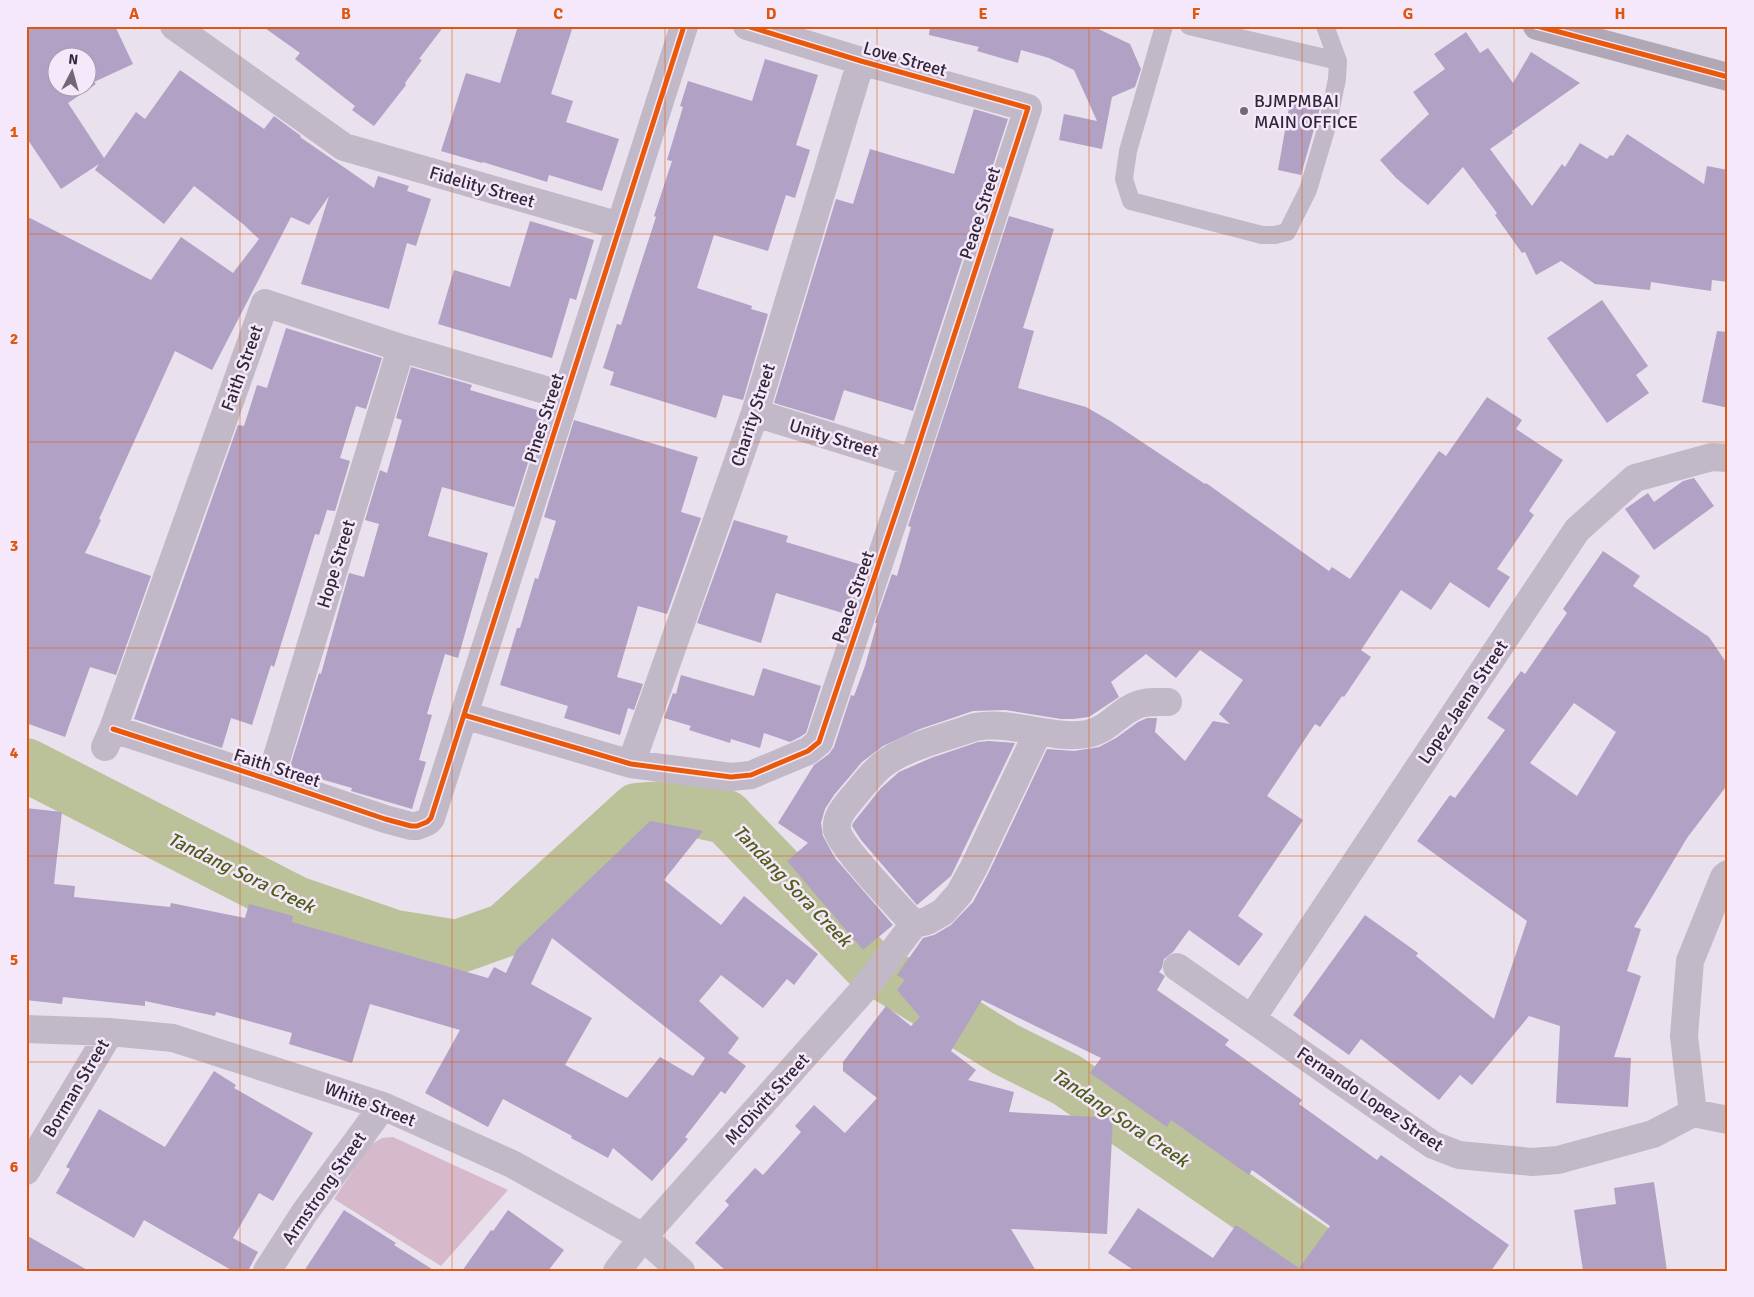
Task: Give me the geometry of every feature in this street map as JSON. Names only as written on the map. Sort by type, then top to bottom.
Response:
[{"type":"main road","points":[[1537,26],[1728,77]]},
{"type":"street","name":"Fidelity Street","points":[[174,26],[344,147],[620,226]]},
{"type":"street","name":"Pines Street","points":[[431,818],[684,26]]},
{"type":"street","name":"Love Street","points":[[747,26],[861,61],[1028,108]]},
{"type":"street","name":"Charity Street","points":[[631,764],[755,413],[861,61]]},
{"type":"street","name":"Peace Street","points":[[464,715],[631,764],[731,777],[751,775],[808,751],[819,742],[913,462],[1028,108]]},
{"type":"street","name":"Faith Street","points":[[431,818],[417,826],[411,826],[270,780],[109,738],[265,304],[401,348],[566,396]]},
{"type":"street","name":"Hope Street","points":[[270,780],[401,348]]},
{"type":"street","name":"Unity Street","points":[[755,413],[913,462]]},
{"type":"street","name":"Lopez Jaena Street","points":[[1252,1018],[1577,530],[1635,478],[1712,456],[1728,458]]},
{"type":"street","points":[[1038,732],[974,867],[959,894],[943,912],[927,921],[914,924],[842,840],[837,831],[837,821],[842,810],[881,766],[909,750],[985,725],[1038,732],[1087,734],[1106,727],[1138,704],[1168,702]]},
{"type":"street","points":[[1728,874],[1724,877],[1690,962],[1684,1036],[1693,1113],[1728,1120]]},
{"type":"street","name":"McDivitt Street","points":[[617,1271],[643,1237],[865,988],[914,924]]},
{"type":"street","name":"Fernando Lopez Street","points":[[1177,967],[1433,1146],[1459,1155],[1532,1162],[1558,1160],[1653,1134],[1693,1113]]},
{"type":"street","name":"White Street","points":[[26,1029],[110,1032],[173,1038],[383,1106],[512,1164],[643,1237],[681,1271]]},
{"type":"street","name":"Borman Street","points":[[26,1171],[110,1032]]},
{"type":"street","name":"Armstrong Street","points":[[267,1271],[305,1212],[383,1106]]},
{"type":"lane","points":[[1164,26],[1128,152],[1124,179],[1131,201],[1262,235],[1275,235],[1287,232],[1308,190],[1328,123],[1337,79],[1338,61],[1326,26]]},
{"type":"lane","points":[[1189,26],[1338,61]]},
{"type":"shaded area","points":[[393,1137],[508,1190],[441,1266],[334,1199],[370,1145],[382,1138]]},
{"type":"building","points":[[26,26],[115,26],[133,64],[98,80],[98,48],[48,48],[48,98],[75,98],[68,103],[104,158],[136,112],[145,119],[180,70],[264,129],[274,116],[300,137],[374,188],[378,176],[409,186],[407,191],[431,199],[416,246],[407,243],[389,309],[301,284],[329,196],[309,225],[291,217],[212,370],[175,351],[85,553],[151,576],[116,675],[90,667],[65,737],[26,723],[26,216],[151,280],[181,237],[233,273],[259,239],[243,224],[194,186],[164,224],[95,170],[99,164],[61,189],[26,137]]},
{"type":"building","points":[[262,26],[444,26],[419,59],[422,60],[405,83],[406,85],[374,126],[352,110],[355,106],[295,59],[300,53]]},
{"type":"building","points":[[518,26],[573,26],[551,94],[573,101],[566,122],[619,139],[602,191],[549,175],[547,182],[441,151],[466,73],[500,83]]},
{"type":"building","points":[[930,26],[1092,26],[1130,44],[1141,69],[1135,87],[1112,97],[1102,149],[1059,140],[1064,114],[1097,121],[1074,70],[1049,58],[1021,50],[1018,63],[977,51],[979,47],[929,35]]},
{"type":"building","points":[[1466,32],[1480,53],[1488,48],[1513,83],[1531,52],[1580,83],[1512,131],[1513,133],[1490,149],[1532,206],[1562,164],[1565,167],[1580,143],[1607,159],[1610,155],[1613,156],[1627,134],[1704,184],[1707,166],[1728,170],[1728,282],[1712,280],[1711,291],[1651,282],[1650,290],[1595,284],[1561,261],[1536,275],[1525,252],[1522,253],[1495,215],[1497,213],[1463,167],[1428,205],[1396,178],[1380,160],[1429,114],[1413,92],[1445,69],[1434,54]]},
{"type":"building","points":[[765,59],[818,75],[796,145],[810,150],[795,198],[786,195],[768,251],[714,235],[697,288],[752,306],[751,309],[768,314],[743,400],[723,395],[716,418],[610,385],[614,372],[603,368],[617,324],[621,325],[656,217],[654,216],[672,161],[667,160],[683,107],[680,106],[688,81],[752,101]]},
{"type":"building","points":[[1290,102],[1320,108],[1301,175],[1278,170]]},
{"type":"building","points":[[974,109],[1008,119],[913,411],[844,390],[834,421],[774,403],[836,199],[853,204],[870,149],[954,174]]},
{"type":"building","points":[[1009,216],[1054,229],[1023,328],[1034,331],[1018,388],[1086,407],[1112,422],[1206,483],[1329,571],[1332,567],[1350,579],[1439,451],[1446,456],[1487,397],[1522,420],[1516,429],[1563,460],[1529,511],[1534,515],[1497,569],[1510,577],[1489,608],[1450,582],[1431,610],[1401,590],[1361,650],[1371,657],[1344,697],[1342,696],[1320,727],[1315,724],[1267,796],[1303,820],[1238,916],[1263,934],[1239,966],[1189,930],[1173,952],[1164,959],[1159,972],[1165,976],[1157,990],[1229,1040],[1225,1045],[1302,1100],[1299,1104],[1377,1160],[1381,1155],[1509,1245],[1491,1271],[1135,1271],[1108,1253],[1138,1208],[1213,1258],[1236,1225],[1299,1268],[1330,1226],[1252,1170],[1249,1175],[1171,1120],[1167,1127],[1090,1073],[1101,1058],[982,1000],[951,1051],[976,1070],[968,1080],[1014,1092],[1009,1112],[1113,1118],[1107,1234],[1011,1229],[1036,1271],[726,1271],[695,1243],[729,1205],[725,1201],[755,1168],[763,1175],[801,1132],[795,1126],[814,1105],[845,1133],[877,1098],[843,1071],[843,1062],[886,1006],[911,1026],[920,1017],[897,990],[905,980],[897,975],[923,938],[934,935],[951,925],[973,902],[1047,749],[1074,751],[1099,747],[1116,738],[1138,722],[1147,718],[1157,718],[1155,732],[1185,761],[1213,721],[1230,724],[1219,714],[1243,680],[1200,650],[1176,678],[1146,654],[1111,682],[1119,697],[1089,717],[1061,719],[1005,710],[973,711],[920,729],[883,746],[862,762],[834,795],[825,809],[821,823],[823,836],[835,858],[893,925],[863,950],[787,861],[808,843],[778,823],[814,765],[829,754],[834,747],[851,695],[854,696],[865,666],[877,623],[875,623],[892,574],[897,576],[911,527],[908,526]]},
{"type":"building","points":[[530,221],[594,240],[576,300],[570,298],[552,358],[438,324],[454,270],[510,287]]},
{"type":"building","points":[[1602,300],[1648,366],[1636,375],[1649,393],[1607,423],[1547,338]]},
{"type":"building","points":[[286,328],[382,358],[366,409],[356,406],[340,458],[350,461],[335,511],[327,510],[319,535],[315,534],[274,667],[271,665],[252,725],[231,718],[222,748],[134,719],[238,425],[244,426],[257,385],[267,388]]},
{"type":"building","points":[[1717,331],[1728,332],[1728,408],[1702,402]]},
{"type":"building","points":[[411,367],[472,385],[470,390],[544,412],[514,507],[442,487],[428,536],[488,553],[458,658],[445,654],[427,714],[432,715],[419,760],[426,762],[412,809],[351,791],[352,788],[289,770],[319,673],[321,674],[349,573],[364,577],[379,524],[365,520],[380,470],[387,473],[402,420],[396,418]]},
{"type":"building","points":[[574,420],[698,457],[681,512],[701,518],[667,614],[638,606],[617,677],[643,684],[634,710],[628,708],[620,735],[564,718],[568,706],[500,685],[517,628],[520,628],[535,578],[538,579],[556,521],[544,517]]},
{"type":"building","points":[[1694,478],[1714,506],[1654,550],[1625,509],[1648,493],[1654,502],[1683,481]]},
{"type":"building","points":[[734,520],[788,536],[786,542],[862,565],[846,614],[776,593],[761,643],[697,623]]},
{"type":"building","points":[[1603,551],[1640,576],[1633,586],[1709,637],[1728,665],[1728,784],[1687,838],[1634,927],[1641,929],[1627,971],[1641,976],[1614,1057],[1631,1058],[1628,1107],[1556,1103],[1560,1026],[1529,1016],[1472,1085],[1460,1075],[1439,1100],[1361,1039],[1349,1055],[1293,1015],[1365,915],[1418,953],[1416,956],[1494,1019],[1527,921],[1417,841],[1450,795],[1455,798],[1505,730],[1487,718],[1521,671],[1525,674],[1567,613],[1563,609]],"holes":[[[1574,703],[1616,732],[1577,796],[1530,763]]]},
{"type":"building","points":[[763,668],[821,686],[806,733],[800,737],[790,742],[764,733],[760,748],[731,739],[730,743],[689,730],[691,726],[664,718],[673,693],[676,694],[681,675],[754,696]]},
{"type":"building","points":[[978,742],[1015,743],[951,876],[917,905],[861,840],[852,826],[853,823],[881,788],[899,772],[931,758]]},
{"type":"building","points":[[26,808],[62,812],[54,884],[75,886],[74,897],[170,907],[171,903],[245,918],[249,904],[293,916],[292,922],[488,978],[494,967],[506,973],[517,949],[650,821],[703,831],[664,880],[721,925],[744,896],[818,954],[794,985],[787,979],[763,1008],[721,975],[699,1001],[739,1038],[728,1053],[746,1066],[725,1094],[721,1091],[685,1137],[688,1139],[652,1181],[613,1148],[608,1158],[571,1138],[572,1136],[503,1099],[488,1127],[425,1093],[460,1030],[370,1004],[352,1063],[289,1044],[292,1033],[216,1012],[215,1016],[145,1001],[145,1006],[63,997],[62,1004],[26,1000]],"holes":[[[552,938],[705,1058],[693,1076],[660,1057],[627,1098],[565,1065],[592,1018],[531,984]]]},
{"type":"building","points":[[214,1071],[236,1085],[234,1088],[313,1133],[273,1201],[259,1193],[233,1238],[258,1252],[248,1271],[233,1271],[144,1220],[134,1238],[56,1193],[70,1169],[66,1167],[99,1109],[165,1147]]},
{"type":"building","points":[[1654,1182],[1667,1271],[1583,1271],[1574,1210],[1616,1204],[1614,1188]]},
{"type":"building","points":[[344,1210],[396,1243],[394,1245],[435,1271],[304,1271]]},
{"type":"building","points":[[508,1210],[564,1250],[548,1271],[462,1271],[491,1230],[493,1231]]},
{"type":"building","points":[[26,1235],[89,1271],[26,1271]]},
{"type":"waterway","name":"Tandang Sora Creek","points":[[26,765],[296,903],[395,937],[457,947],[505,930],[637,810],[678,807],[726,817],[868,964],[1005,1049],[1067,1080],[1343,1271]]},
{"type":"cycle path","points":[[113,729],[385,819],[417,826],[431,818],[684,26]]},
{"type":"cycle path","points":[[464,715],[631,764],[731,777],[751,775],[808,751],[819,742],[913,462],[1028,108],[861,61],[747,26]]},
{"type":"cycle path","points":[[1537,26],[1728,77]]},
{"type":"place","name":"BJMPMBAI MAIN OFFICE","points":[[1244,111]]}]
